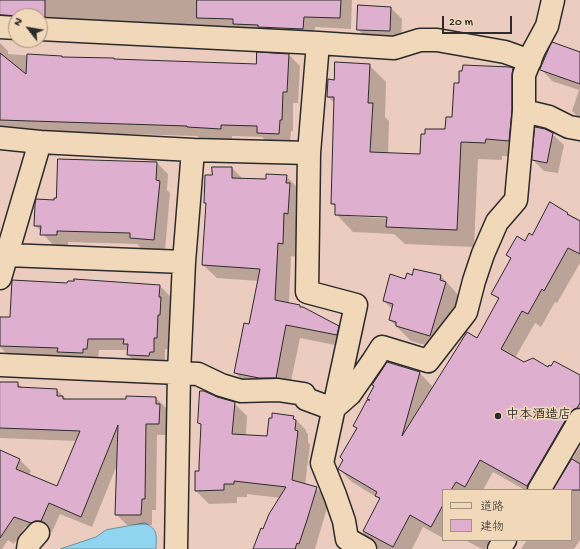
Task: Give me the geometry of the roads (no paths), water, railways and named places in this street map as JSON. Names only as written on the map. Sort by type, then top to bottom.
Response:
[{"type":"street","points":[[333,408],[350,394],[382,347],[428,361],[466,312],[483,254],[497,222],[516,200],[524,111],[524,75],[547,26],[553,0]]},
{"type":"street","points":[[48,29],[394,48],[420,40],[437,40],[505,52],[530,61]]},
{"type":"street","points":[[318,43],[310,153],[307,292],[356,305],[322,463],[344,521],[347,539],[365,549]]},
{"type":"street","points":[[524,111],[549,117],[569,127],[580,128]]},
{"type":"street","points":[[0,138],[40,142],[193,150],[310,153]]},
{"type":"street","points":[[0,278],[40,142]]},
{"type":"street","points":[[176,549],[179,373],[184,262],[193,150]]},
{"type":"street","points":[[7,255],[184,262]]},
{"type":"street","points":[[0,365],[198,374],[221,385],[241,391],[278,390],[304,394],[306,399],[333,408]]},
{"type":"street","points":[[540,489],[580,420]]},
{"type":"water","points":[[145,523],[153,528],[156,533],[156,549],[60,549],[96,537],[106,530]]},
{"type":"place","name":"中本酒造店","points":[[498,416]]}]
